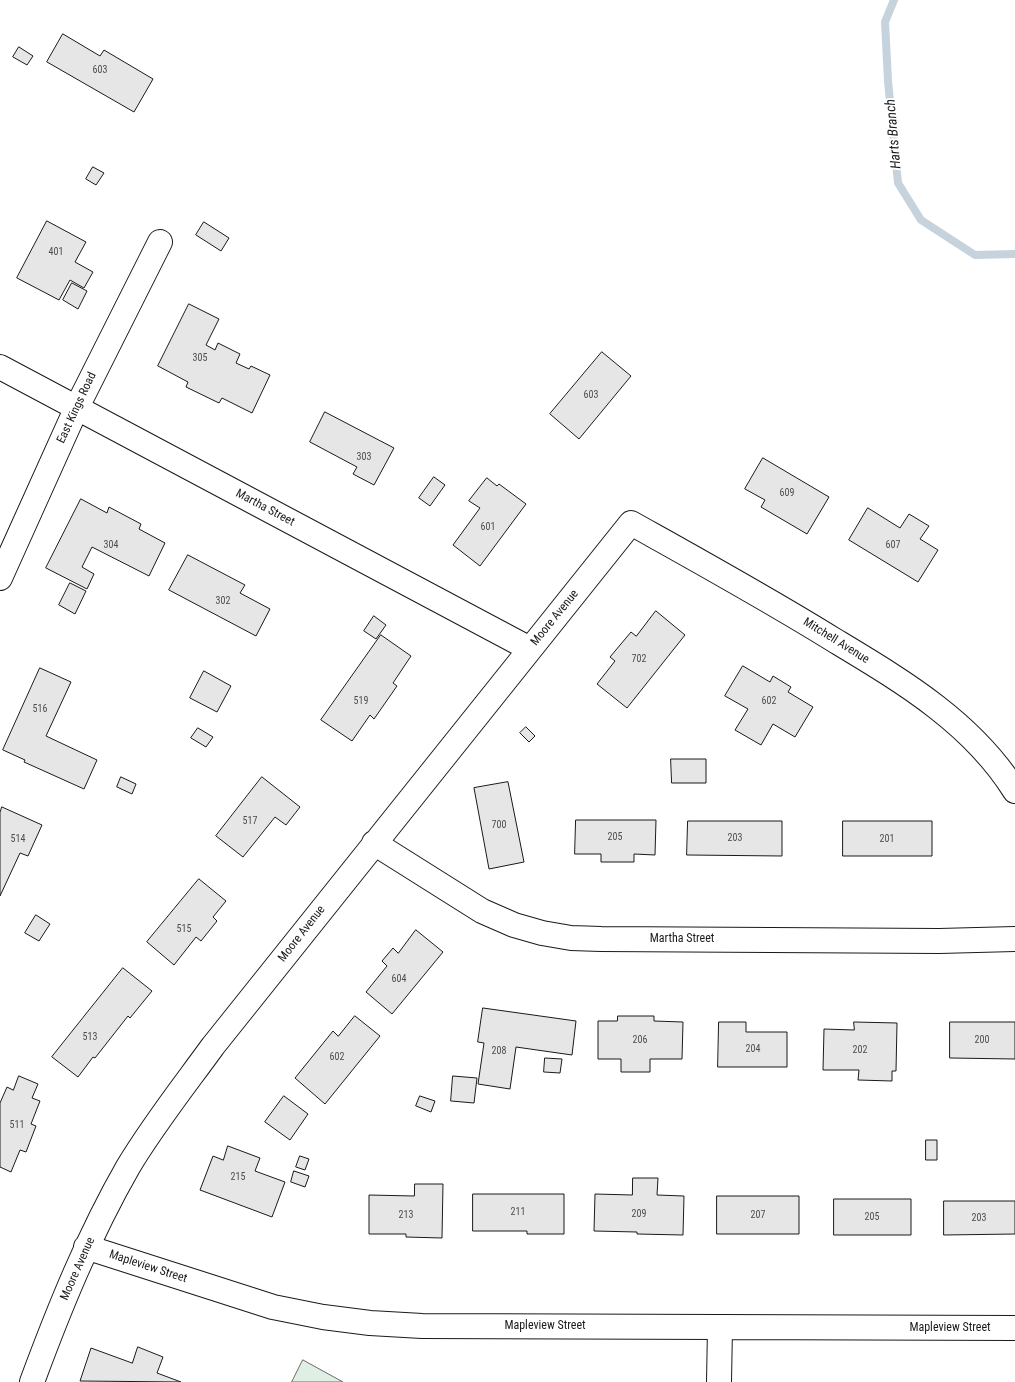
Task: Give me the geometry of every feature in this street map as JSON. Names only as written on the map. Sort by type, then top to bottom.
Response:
[{"type":"street","name":"East Kings Road","points":[[0,578],[77,407],[160,242]]},
{"type":"street","name":"Martha Street","points":[[0,367],[530,649]]},
{"type":"street","name":"Moore Avenue","points":[[32,1382],[53,1324],[86,1247],[128,1167],[162,1116],[213,1046],[631,522]]},
{"type":"street","name":"Mitchell Avenue","points":[[631,522],[804,621],[886,671],[938,706],[970,735],[1005,774],[1015,791]]},
{"type":"street","name":"Martha Street","points":[[374,843],[482,912],[514,925],[542,933],[571,938],[1015,939]]},
{"type":"street","name":"Mapleview Street","points":[[86,1247],[273,1307],[323,1317],[370,1323],[422,1326],[1015,1328]]},
{"type":"street","points":[[720,1328],[720,1382]]},
{"type":"green space","points":[[303,1360],[343,1382],[292,1382]]},
{"type":"building","points":[[63,34],[100,56],[104,50],[153,79],[134,112],[47,62]]},
{"type":"building","points":[[19,47],[33,56],[27,65],[13,57]]},
{"type":"building","points":[[93,167],[104,173],[96,185],[86,179]]},
{"type":"building","points":[[47,221],[86,242],[75,262],[93,272],[84,288],[70,280],[59,300],[17,278]]},
{"type":"building","points":[[204,222],[229,238],[221,251],[196,235]]},
{"type":"building","points":[[72,283],[87,291],[78,309],[63,300]]},
{"type":"building","points":[[189,304],[219,319],[206,345],[215,350],[218,343],[240,354],[236,363],[249,369],[251,366],[270,375],[252,413],[222,398],[219,403],[186,387],[188,382],[158,366]]},
{"type":"building","points":[[602,352],[631,376],[579,439],[550,414]]},
{"type":"building","points":[[325,412],[394,448],[374,485],[353,474],[357,467],[310,442]]},
{"type":"building","points":[[763,458],[829,497],[807,534],[761,507],[765,500],[745,489]]},
{"type":"building","points":[[434,477],[445,485],[430,506],[419,498]]},
{"type":"building","points":[[487,478],[497,486],[499,484],[526,504],[480,566],[453,545],[480,508],[469,501]]},
{"type":"building","points":[[81,499],[107,513],[109,507],[141,524],[139,529],[165,543],[149,576],[92,547],[82,567],[94,574],[87,589],[46,568]]},
{"type":"building","points":[[868,508],[900,528],[909,514],[929,526],[920,539],[938,550],[918,582],[849,540]]},
{"type":"building","points":[[188,555],[245,585],[240,593],[270,609],[256,636],[169,590]]},
{"type":"building","points":[[70,583],[86,591],[75,614],[59,605]]},
{"type":"building","points":[[656,611],[685,635],[627,708],[597,684],[615,661],[610,657],[631,632],[636,636]]},
{"type":"building","points":[[374,616],[386,625],[376,639],[364,631]]},
{"type":"building","points":[[381,635],[411,656],[393,683],[397,686],[374,719],[370,715],[352,741],[321,720]]},
{"type":"building","points":[[743,666],[770,682],[773,676],[791,687],[788,692],[813,707],[795,737],[773,724],[761,745],[735,730],[748,709],[725,696]]},
{"type":"building","points":[[40,668],[71,682],[46,736],[97,760],[84,789],[24,762],[25,760],[3,750]]},
{"type":"building","points":[[204,671],[231,686],[217,712],[190,698]]},
{"type":"building","points":[[526,727],[535,736],[529,742],[520,733]]},
{"type":"building","points":[[198,728],[213,737],[206,747],[191,738]]},
{"type":"building","points":[[671,759],[706,759],[706,783],[672,783]]},
{"type":"building","points":[[121,777],[136,784],[132,794],[117,787]]},
{"type":"building","points":[[262,777],[300,807],[286,825],[275,817],[243,857],[216,836]]},
{"type":"building","points":[[508,782],[524,862],[489,869],[474,788]]},
{"type":"building","points":[[2,807],[42,825],[28,856],[20,853],[0,896],[0,813]]},
{"type":"building","points":[[576,820],[656,820],[655,855],[634,854],[634,862],[601,862],[601,854],[575,854]]},
{"type":"building","points":[[688,821],[782,821],[782,856],[687,855]]},
{"type":"building","points":[[843,821],[932,821],[932,856],[843,856]]},
{"type":"building","points":[[199,879],[226,901],[213,917],[217,921],[201,941],[196,937],[174,965],[147,942]]},
{"type":"building","points":[[36,915],[50,924],[39,941],[25,933]]},
{"type":"building","points":[[416,930],[443,952],[392,1014],[366,992],[387,966],[382,961],[393,948],[398,953]]},
{"type":"building","points":[[123,968],[152,991],[130,1018],[128,1016],[78,1077],[52,1057]]},
{"type":"building","points":[[483,1008],[576,1021],[572,1055],[516,1047],[510,1089],[478,1084],[484,1043],[478,1042]]},
{"type":"building","points":[[355,1016],[380,1036],[325,1104],[295,1078],[333,1031],[338,1036]]},
{"type":"building","points":[[618,1016],[654,1016],[654,1021],[683,1022],[682,1059],[650,1059],[650,1072],[621,1072],[621,1059],[598,1059],[598,1021],[617,1021]]},
{"type":"building","points":[[719,1022],[746,1022],[746,1032],[787,1032],[787,1067],[718,1067]]},
{"type":"building","points":[[854,1022],[897,1023],[896,1071],[892,1071],[892,1081],[858,1080],[859,1070],[823,1070],[824,1029],[854,1030]]},
{"type":"building","points":[[950,1022],[1015,1022],[1015,1059],[950,1058]]},
{"type":"building","points":[[545,1058],[562,1059],[560,1073],[544,1072]]},
{"type":"building","points":[[19,1076],[38,1084],[32,1098],[40,1101],[31,1124],[36,1126],[26,1152],[20,1150],[11,1172],[0,1167],[0,1103],[7,1087],[13,1090]]},
{"type":"building","points":[[453,1076],[477,1078],[474,1103],[451,1101]]},
{"type":"building","points":[[284,1096],[308,1114],[290,1140],[265,1122]]},
{"type":"building","points":[[420,1096],[435,1101],[431,1112],[416,1106]]},
{"type":"building","points":[[926,1140],[937,1140],[937,1160],[926,1160]]},
{"type":"building","points":[[228,1146],[260,1158],[255,1171],[285,1182],[272,1217],[200,1190],[213,1156],[223,1160]]},
{"type":"building","points":[[300,1156],[309,1159],[305,1170],[296,1167]]},
{"type":"building","points":[[294,1171],[309,1176],[305,1187],[291,1182]]},
{"type":"building","points":[[633,1178],[658,1178],[657,1195],[684,1196],[683,1235],[594,1231],[595,1194],[632,1195]]},
{"type":"building","points":[[415,1184],[443,1184],[442,1238],[406,1237],[406,1234],[369,1234],[369,1195],[414,1196]]},
{"type":"building","points":[[473,1194],[564,1194],[564,1234],[527,1234],[527,1231],[473,1231]]},
{"type":"building","points":[[717,1196],[799,1196],[799,1234],[717,1234]]},
{"type":"building","points":[[834,1199],[911,1199],[911,1235],[834,1235]]},
{"type":"building","points":[[944,1201],[1015,1201],[1015,1234],[944,1235]]},
{"type":"building","points":[[138,1347],[163,1357],[157,1373],[181,1382],[80,1381],[91,1348],[132,1363]]},
{"type":"waterway","name":"Harts Branch","points":[[894,0],[885,22],[888,81],[898,183],[921,220],[975,255],[1015,254]]}]
